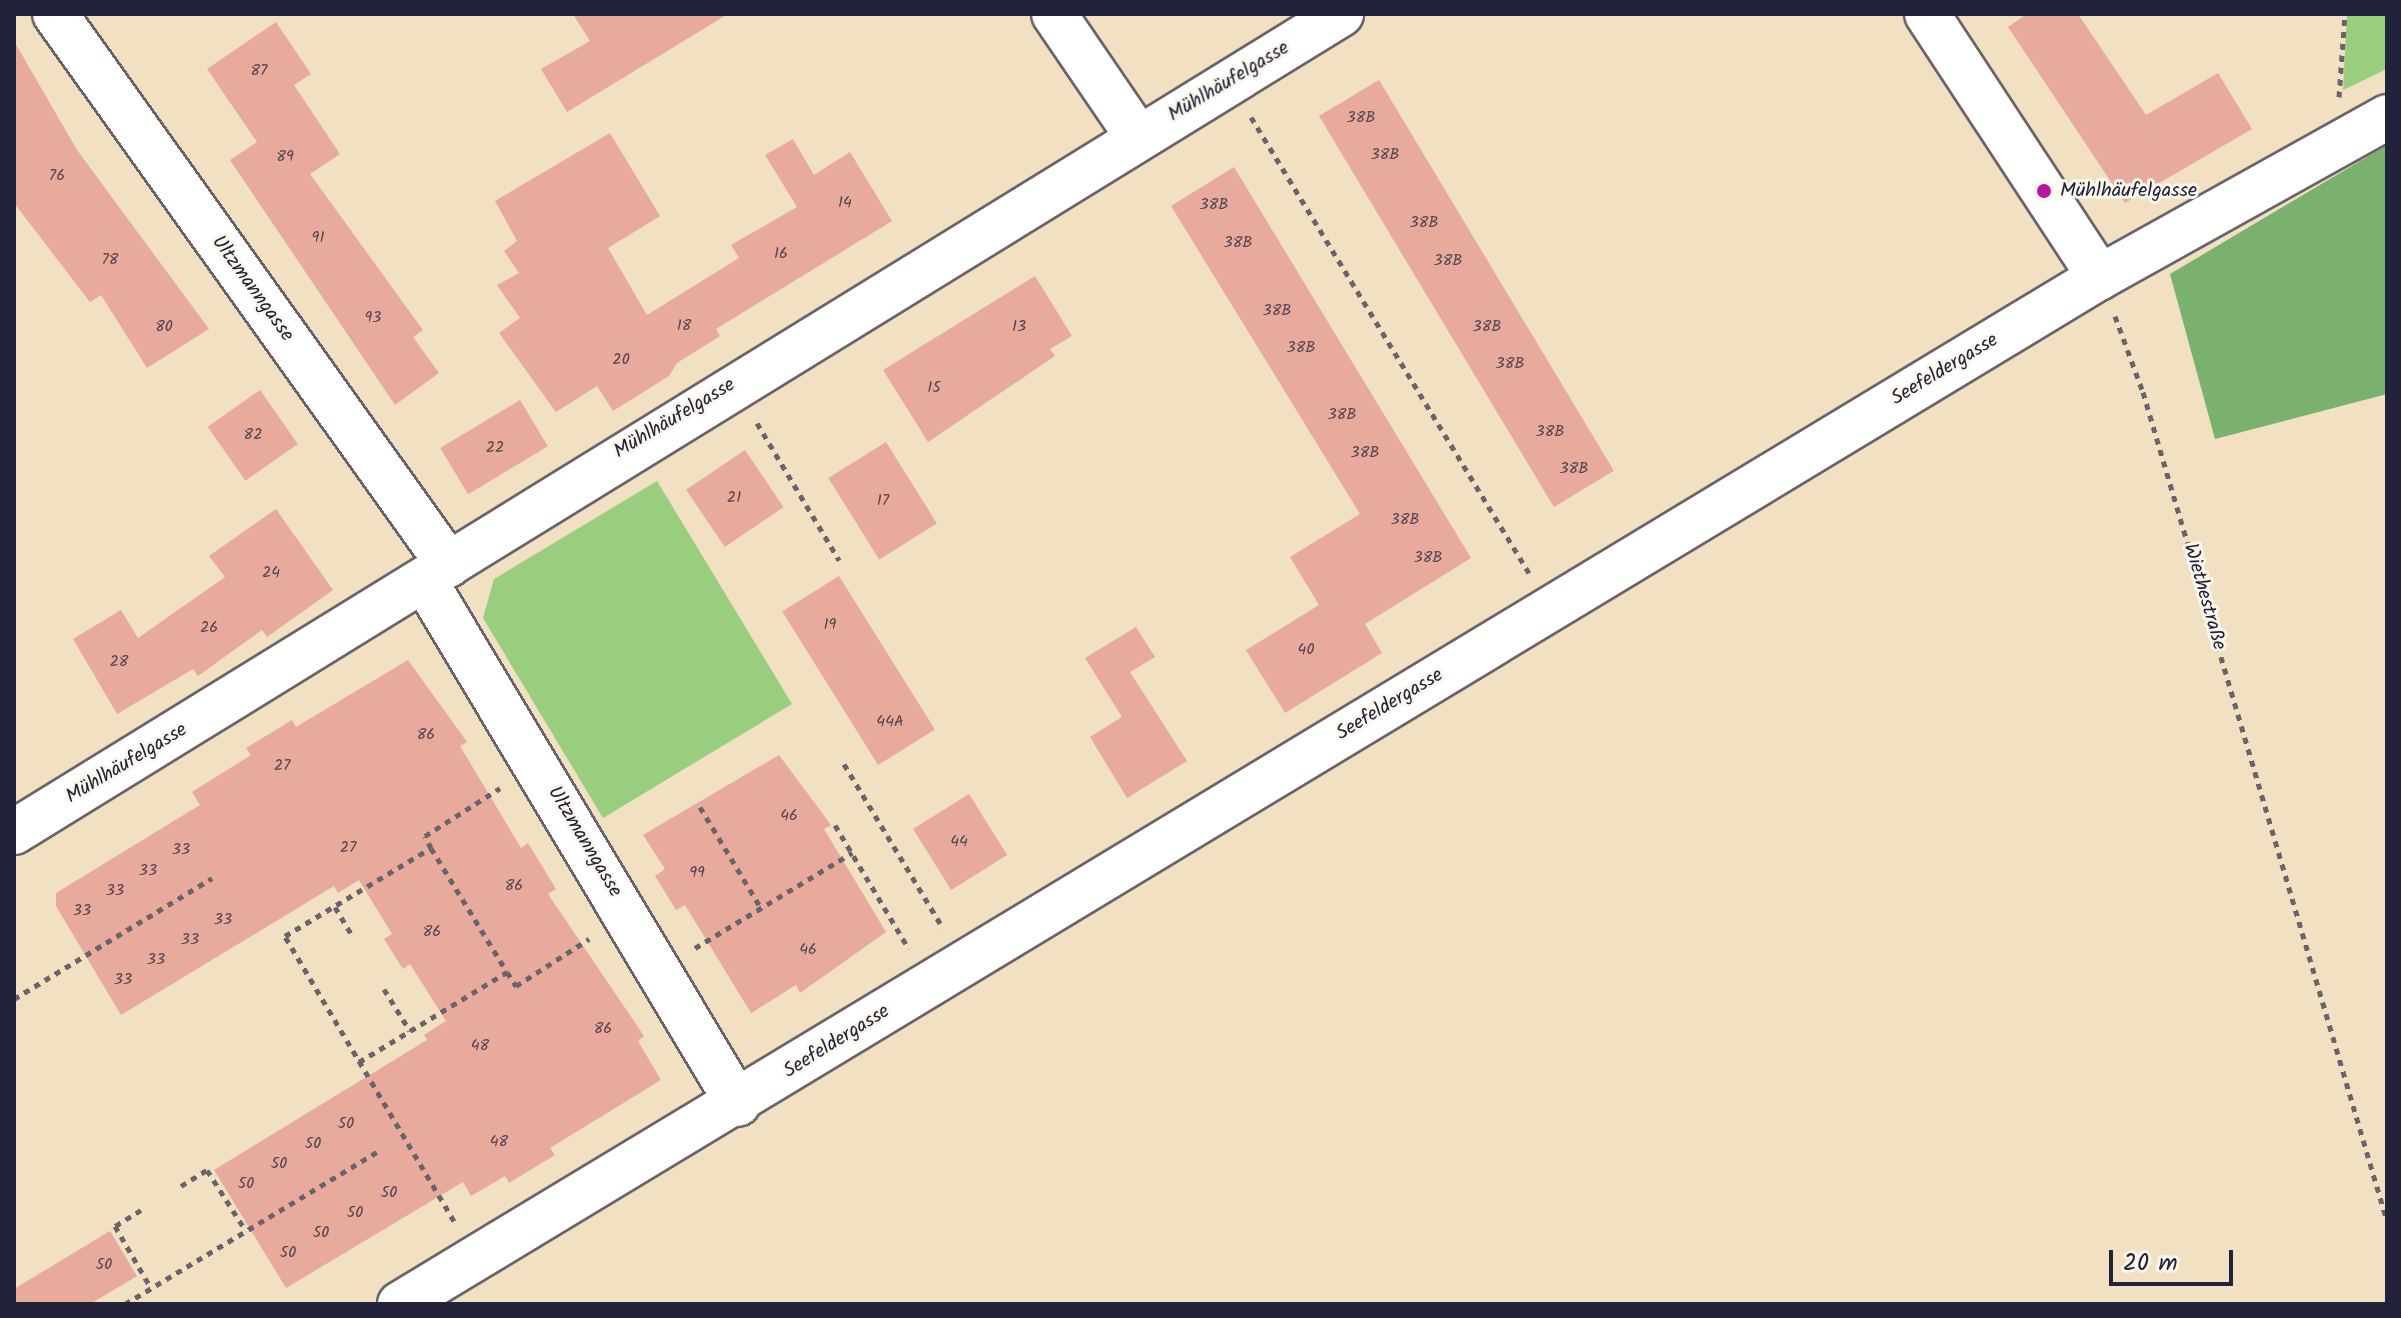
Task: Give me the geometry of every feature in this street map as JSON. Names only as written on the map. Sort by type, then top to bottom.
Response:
[{"type":"street","name":"Ultzmanngasse","points":[[55,14],[437,574],[738,1104]]},
{"type":"street","points":[[1054,14],[1138,137]]},
{"type":"street","name":"Mühlhäufelgasse","points":[[14,832],[437,574],[734,384],[1341,14]]},
{"type":"street","points":[[1927,14],[2100,277]]},
{"type":"street","name":"Seefeldergasse","points":[[400,1304],[738,1104],[947,973],[2100,277],[2387,117]]},
{"type":"path","points":[[2339,98],[2345,14]]},
{"type":"path","points":[[1230,82],[1550,608]]},
{"type":"path","name":"Wiethestraße","points":[[2100,277],[2143,392],[2387,1221]]},
{"type":"path","points":[[734,384],[839,560]]},
{"type":"path","points":[[844,764],[947,973]]},
{"type":"path","points":[[514,779],[425,836],[431,848],[516,986],[604,930]]},
{"type":"path","points":[[700,807],[761,908]]},
{"type":"path","points":[[835,825],[852,853],[947,973]]},
{"type":"path","points":[[431,848],[285,936],[463,1236]]},
{"type":"path","points":[[684,955],[852,853]]},
{"type":"path","points":[[14,999],[212,878]]},
{"type":"path","points":[[335,907],[351,934]]},
{"type":"path","points":[[359,1062],[507,972]]},
{"type":"path","points":[[384,989],[410,1031]]},
{"type":"path","points":[[125,1304],[377,1152]]},
{"type":"path","points":[[181,1186],[207,1170],[246,1231]]},
{"type":"path","points":[[141,1210],[115,1226],[151,1288]]},
{"type":"green space","points":[[2347,14],[2387,14],[2387,69],[2343,90]]},
{"type":"green space","points":[[2387,145],[2387,394],[2215,439],[2170,274]]},
{"type":"green space","points":[[657,481],[792,704],[603,818],[483,618],[494,579]]},
{"type":"building","points":[[573,14],[728,14],[567,112],[541,69],[590,41]]},
{"type":"building","points":[[2027,14],[2078,14],[2146,115],[2218,73],[2252,129],[2125,203],[2008,27]]},
{"type":"building","points":[[276,22],[311,74],[294,85],[340,154],[310,174],[423,330],[413,337],[439,373],[395,405],[230,160],[257,142],[207,69]]},
{"type":"building","points":[[14,41],[77,150],[209,329],[147,368],[101,295],[90,302],[14,203]]},
{"type":"building","points":[[1379,80],[1614,471],[1554,507],[1319,116]]},
{"type":"building","points":[[610,133],[660,216],[608,248],[647,315],[739,258],[731,245],[797,207],[765,155],[793,139],[814,175],[850,152],[892,221],[716,329],[720,336],[677,363],[669,376],[613,411],[597,386],[556,412],[499,333],[520,318],[497,285],[519,273],[504,251],[517,241],[495,201]]},
{"type":"building","points":[[1234,167],[1471,558],[1365,624],[1382,653],[1285,713],[1246,650],[1319,605],[1290,557],[1360,514],[1171,206]]},
{"type":"building","points":[[1035,276],[1072,336],[1050,349],[1055,356],[928,442],[883,370]]},
{"type":"building","points":[[260,390],[298,444],[245,481],[208,427]]},
{"type":"building","points":[[520,400],[548,446],[468,494],[440,448]]},
{"type":"building","points":[[886,442],[937,523],[879,559],[828,478]]},
{"type":"building","points":[[745,450],[784,507],[725,547],[686,490]]},
{"type":"building","points":[[276,509],[333,590],[267,637],[262,630],[198,676],[193,669],[117,714],[73,639],[121,610],[138,638],[225,577],[209,556]]},
{"type":"building","points":[[839,576],[935,729],[878,765],[782,612]]},
{"type":"building","points":[[1136,627],[1155,657],[1130,672],[1187,761],[1127,798],[1090,737],[1122,717],[1085,658]]},
{"type":"building","points":[[408,660],[467,742],[460,746],[521,848],[528,843],[556,889],[548,894],[644,1036],[638,1041],[661,1080],[550,1148],[555,1155],[509,1183],[505,1176],[471,1196],[463,1182],[286,1288],[214,1170],[427,1040],[424,1035],[446,1021],[410,964],[403,969],[384,939],[392,934],[359,880],[338,893],[334,886],[121,1015],[56,906],[56,893],[200,805],[192,792],[251,755],[246,748],[292,720],[296,727]]},
{"type":"building","points":[[779,755],[831,825],[824,829],[886,932],[800,993],[796,985],[751,1013],[685,905],[676,910],[655,876],[665,869],[643,835]]},
{"type":"building","points":[[969,794],[1007,855],[951,890],[913,829]]},
{"type":"building","points":[[110,1231],[137,1276],[90,1304],[14,1304],[14,1289]]},
{"type":"place","name":"Mühlhäufelgasse","points":[[2044,191]]}]
